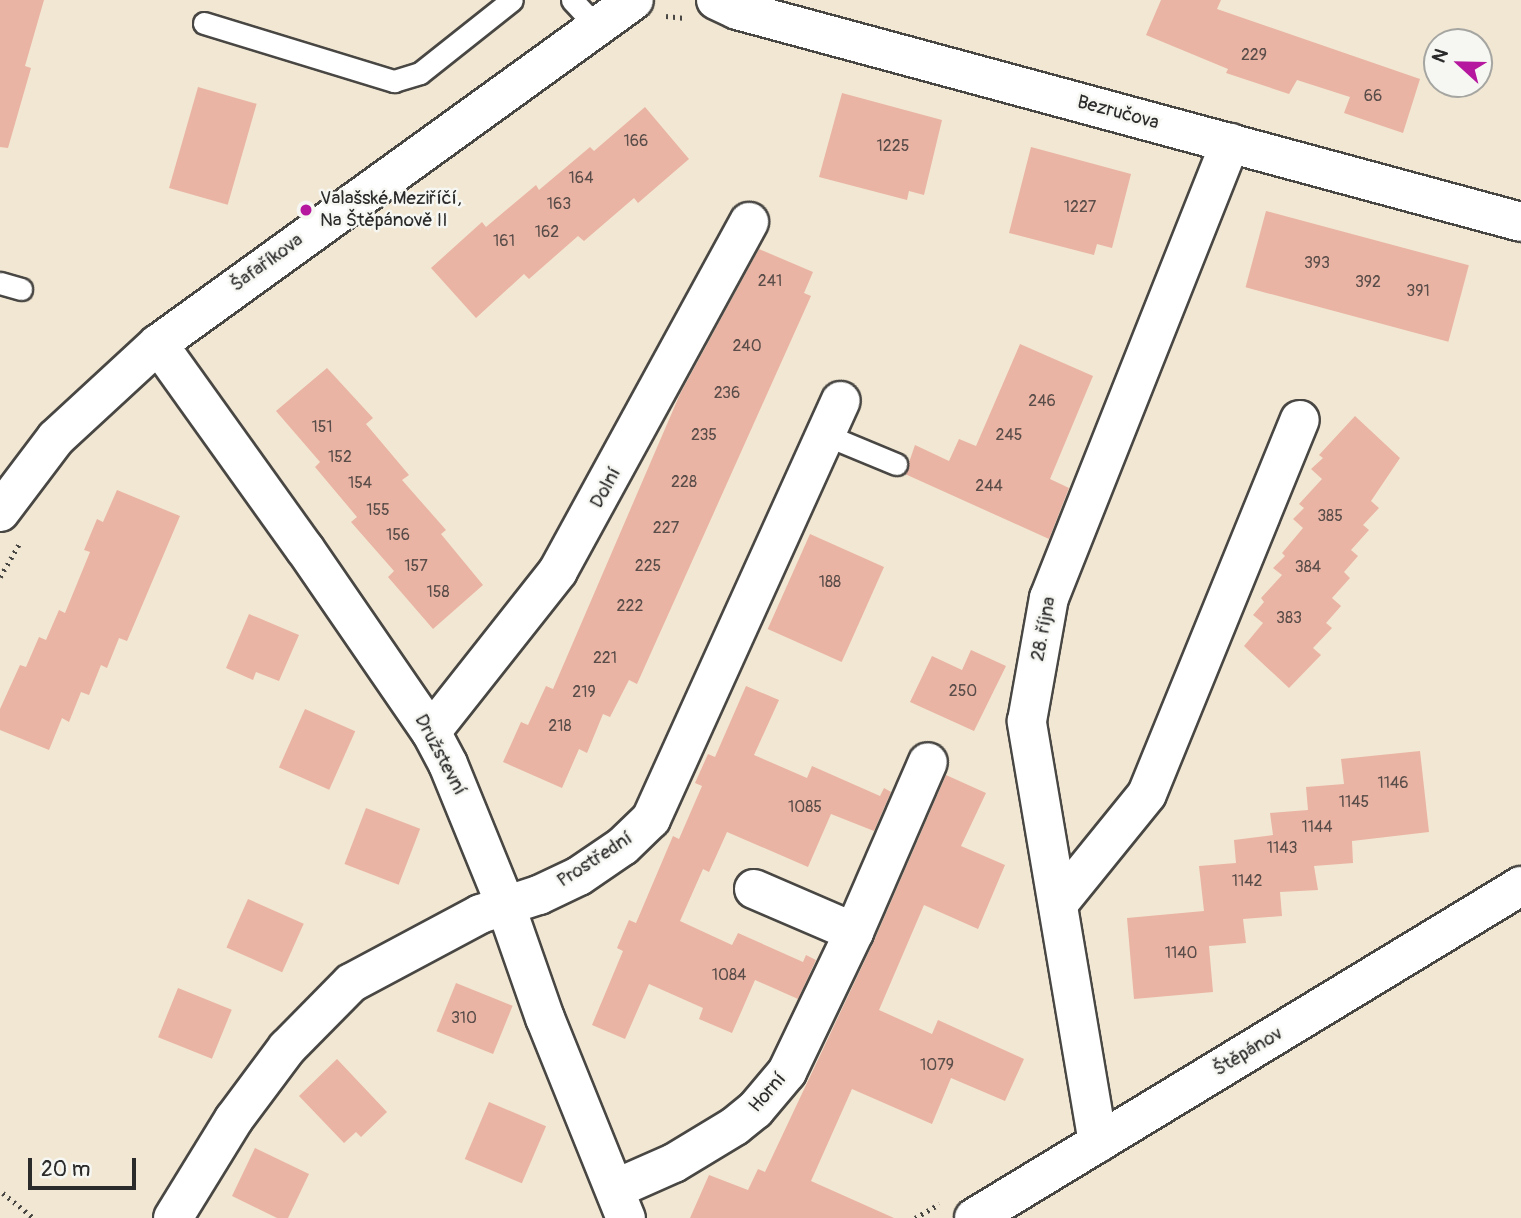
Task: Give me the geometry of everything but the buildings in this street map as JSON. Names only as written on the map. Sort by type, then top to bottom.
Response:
[{"type":"street","name":"Šafaříkova","points":[[12,524],[56,438],[158,344],[584,14],[634,0]]},
{"type":"street","name":"Bezručova","points":[[716,0],[737,10],[1521,222]]},
{"type":"street","name":"28. října","points":[[1098,1143],[1027,721],[1049,598],[1230,143]]},
{"type":"street","name":"Dolní","points":[[431,732],[558,571],[749,222]]},
{"type":"street","name":"Družstevní","points":[[158,344],[431,732],[462,793],[545,1018],[620,1203]]},
{"type":"street","name":"Prostřední","points":[[173,1218],[234,1119],[287,1048],[351,983],[455,925],[505,904],[539,895],[579,876],[623,846],[651,819],[834,418]]},
{"type":"street","points":[[1058,904],[1147,794],[1300,420]]},
{"type":"street","name":"Horní","points":[[620,1203],[674,1163],[755,1110],[787,1072],[854,932],[928,762]]},
{"type":"street","points":[[754,889],[854,932]]},
{"type":"street","name":"Štěpánov","points":[[962,1208],[1098,1143],[1516,895]]},
{"type":"lane","points":[[204,23],[394,81],[420,73],[512,0]]},
{"type":"lane","points":[[0,283],[21,289]]},
{"type":"lane","points":[[834,418],[896,464]]},
{"type":"path","points":[[0,577],[12,524]]},
{"type":"path","points":[[3,1193],[34,1218]]},
{"type":"path","points":[[915,1218],[962,1208]]},
{"type":"place","name":"Valašské Meziříčí, Na Štěpánově II","points":[[306,210]]}]
